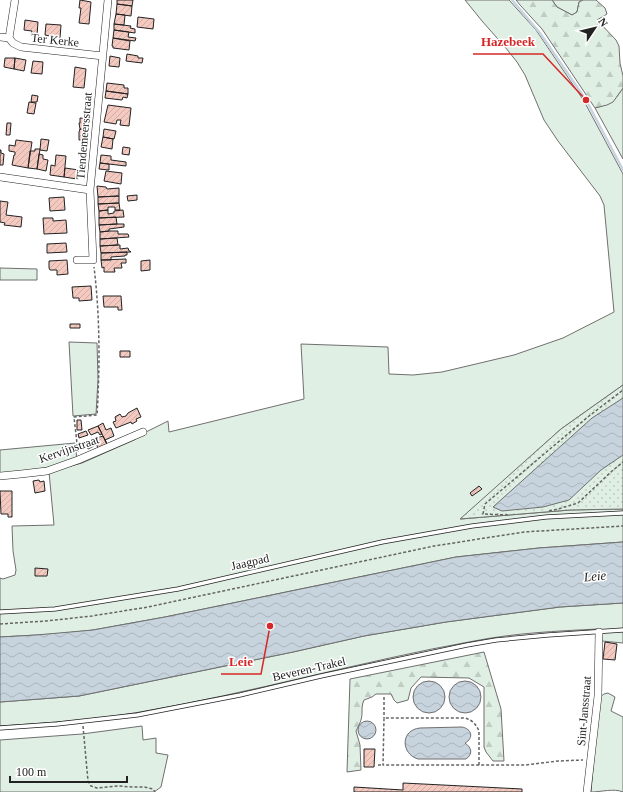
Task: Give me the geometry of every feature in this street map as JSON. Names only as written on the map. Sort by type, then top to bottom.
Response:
[{"type":"street","points":[[9,38],[14,0]]},
{"type":"street","name":"Tiendemeersstraat","points":[[93,260],[90,190],[108,0]]},
{"type":"street","name":"Ter Kerke","points":[[0,37],[9,38],[13,43],[20,47],[103,56]]},
{"type":"street","points":[[0,177],[90,190]]},
{"type":"street","points":[[77,260],[93,260]]},
{"type":"street","name":"Kervijnstraat","points":[[0,476],[47,471],[78,460],[143,432]]},
{"type":"street","name":"Sint-Jansstraat","points":[[587,792],[598,696],[599,632]]},
{"type":"lane","name":"Jaagpad","points":[[0,612],[55,609],[178,589],[382,542],[442,530],[554,517],[623,513]]},
{"type":"lane","name":"Beveren-Trakel","points":[[0,728],[82,722],[137,715],[240,695],[474,643],[548,635],[623,630]]},
{"type":"path","points":[[78,460],[74,416],[97,414],[99,345],[97,291],[93,260]]},
{"type":"path","points":[[510,515],[483,514],[485,504],[589,416],[623,390]]},
{"type":"path","points":[[544,511],[558,509],[578,503],[612,470],[623,462]]},
{"type":"path","points":[[0,624],[92,616],[148,607],[434,546],[524,532],[623,526]]},
{"type":"path","points":[[383,765],[384,697]]},
{"type":"path","points":[[384,718],[465,718],[471,720],[477,726],[479,731],[479,765]]},
{"type":"path","points":[[82,722],[88,781],[91,786],[97,788],[118,786],[132,788],[144,787],[153,789],[155,792]]},
{"type":"path","points":[[378,765],[526,764],[591,760]]},
{"type":"green space","points":[[465,0],[509,0],[536,30],[584,101],[623,174],[623,385],[561,429],[461,519],[570,510],[623,509],[623,542],[539,548],[456,557],[165,617],[93,630],[56,634],[0,637],[0,578],[3,579],[15,575],[16,570],[13,551],[12,526],[54,525],[49,472],[82,463],[134,440],[168,421],[169,432],[304,399],[301,344],[388,347],[389,374],[413,375],[442,372],[514,355],[563,338],[614,312],[604,205],[600,196],[544,120],[525,75],[517,62]]},
{"type":"green space","points":[[516,0],[552,0],[557,7],[572,15],[577,12],[579,2],[583,0],[596,0],[605,8],[607,14],[597,20],[616,40],[619,46],[620,63],[623,76],[623,88],[613,102],[595,108],[542,29]]},
{"type":"green space","points":[[552,0],[583,0],[579,2],[577,12],[572,15],[557,7]]},
{"type":"green space","points":[[623,88],[623,159],[595,108],[612,102]]},
{"type":"green space","points":[[0,268],[37,269],[37,280],[0,280]]},
{"type":"green space","points":[[69,342],[97,343],[98,380],[96,414],[73,416]]},
{"type":"green space","points":[[623,385],[623,509],[570,510],[460,519],[561,429]]},
{"type":"green space","points":[[75,443],[77,459],[46,468],[0,474],[0,450]]},
{"type":"green space","points":[[623,603],[623,643],[602,641],[598,629],[520,634],[432,649],[224,696],[140,712],[88,719],[0,726],[0,702],[79,696],[364,636],[446,622],[560,607]]},
{"type":"green space","points":[[484,652],[501,709],[504,761],[493,761],[484,747],[484,687],[469,678],[421,677],[411,688],[408,700],[397,703],[391,694],[376,694],[364,700],[360,722],[356,731],[360,745],[361,770],[347,772],[350,679]]},
{"type":"green space","points":[[608,693],[615,697],[611,711],[623,717],[623,792],[612,790],[591,792],[600,697]]},
{"type":"green space","points":[[142,726],[143,740],[156,738],[156,753],[168,755],[161,787],[154,792],[0,792],[0,740],[82,734]]},
{"type":"water","points":[[623,398],[623,455],[601,470],[569,500],[543,507],[502,511],[493,507],[592,418]]},
{"type":"water","name":"Leie","points":[[623,542],[623,603],[560,607],[446,622],[364,636],[79,696],[0,702],[0,637],[93,630],[165,617],[456,557],[539,548]]},
{"type":"water","points":[[426,681],[432,681],[442,688],[445,697],[444,703],[438,710],[432,713],[426,713],[416,706],[413,700],[413,694],[420,684]]},
{"type":"water","points":[[462,681],[468,681],[478,688],[481,697],[480,703],[474,710],[468,713],[462,713],[452,706],[449,700],[449,694],[456,684]]},
{"type":"water","points":[[367,721],[373,724],[376,730],[373,736],[367,739],[361,736],[358,730],[361,724]]},
{"type":"water","points":[[462,727],[468,730],[471,734],[470,739],[465,743],[471,751],[470,755],[466,759],[418,759],[412,756],[406,748],[406,737],[413,730],[420,728]]},
{"type":"building","points":[[80,0],[91,2],[89,24],[79,23],[81,8],[79,8]]},
{"type":"building","points":[[117,0],[133,0],[132,6],[117,4]]},
{"type":"building","points":[[117,4],[132,6],[131,16],[116,14]]},
{"type":"building","points":[[116,14],[125,15],[124,25],[114,24]]},
{"type":"building","points":[[138,17],[154,19],[153,29],[137,27]]},
{"type":"building","points":[[25,20],[38,22],[37,35],[31,34],[32,31],[24,30]]},
{"type":"building","points":[[46,24],[61,25],[60,38],[45,35]]},
{"type":"building","points":[[114,24],[131,26],[130,28],[135,29],[135,33],[114,30]]},
{"type":"building","points":[[114,30],[129,32],[128,37],[136,38],[135,41],[113,38]]},
{"type":"building","points":[[113,38],[130,41],[129,50],[113,48]]},
{"type":"building","points":[[127,54],[138,56],[138,58],[143,58],[142,63],[126,61]]},
{"type":"building","points":[[110,56],[120,58],[119,67],[109,66]]},
{"type":"building","points":[[5,58],[15,58],[14,69],[4,67]]},
{"type":"building","points":[[15,58],[26,60],[24,71],[14,69]]},
{"type":"building","points":[[33,61],[43,62],[42,74],[31,73]]},
{"type":"building","points":[[75,67],[86,69],[84,88],[73,87]]},
{"type":"building","points":[[107,83],[124,85],[124,88],[128,88],[128,94],[106,91]]},
{"type":"building","points":[[106,91],[128,94],[127,98],[123,97],[122,100],[105,98]]},
{"type":"building","points":[[32,95],[38,96],[37,102],[31,102]]},
{"type":"building","points":[[29,102],[36,103],[34,114],[27,113]]},
{"type":"building","points":[[108,105],[131,108],[129,126],[120,125],[121,120],[117,120],[116,124],[104,122]]},
{"type":"building","points":[[80,118],[89,119],[88,130],[80,129]]},
{"type":"building","points":[[7,123],[11,123],[10,135],[6,135]]},
{"type":"building","points":[[80,129],[88,130],[88,140],[79,140]]},
{"type":"building","points":[[104,129],[116,131],[114,139],[103,137]]},
{"type":"building","points":[[103,137],[113,139],[112,149],[101,147]]},
{"type":"building","points":[[41,139],[49,140],[47,151],[40,150]]},
{"type":"building","points":[[16,140],[32,142],[28,168],[12,165],[15,152],[9,151],[9,145],[15,146]]},
{"type":"building","points":[[123,147],[130,148],[129,155],[122,154]]},
{"type":"building","points":[[35,149],[40,149],[37,169],[28,168],[30,151],[35,151]]},
{"type":"building","points":[[0,150],[1,153],[4,154],[3,165],[0,165]]},
{"type":"building","points":[[39,154],[43,155],[43,159],[48,160],[46,171],[37,169]]},
{"type":"building","points":[[56,155],[66,156],[64,177],[50,175],[51,165],[55,166]]},
{"type":"building","points":[[101,155],[111,156],[111,160],[126,162],[126,166],[100,163]]},
{"type":"building","points":[[100,163],[109,164],[109,170],[99,169]]},
{"type":"building","points":[[65,168],[79,170],[77,179],[64,177]]},
{"type":"building","points":[[106,171],[122,173],[121,184],[104,181]]},
{"type":"building","points":[[97,186],[106,187],[107,189],[119,188],[119,196],[98,197]]},
{"type":"building","points":[[137,195],[137,200],[128,201],[127,196]]},
{"type":"building","points":[[119,196],[119,203],[98,204],[98,197]]},
{"type":"building","points":[[64,197],[65,210],[50,211],[49,198]]},
{"type":"building","points":[[0,201],[8,202],[6,215],[22,217],[21,227],[4,225],[5,223],[0,222]]},
{"type":"building","points":[[119,203],[120,210],[115,210],[115,207],[108,207],[108,210],[99,211],[98,204]]},
{"type":"building","points":[[108,210],[108,214],[114,213],[114,211],[123,210],[124,217],[99,218],[99,211]]},
{"type":"building","points":[[116,217],[117,224],[99,225],[99,218]]},
{"type":"building","points":[[43,218],[53,218],[53,221],[66,220],[67,233],[44,234]]},
{"type":"building","points":[[124,224],[124,227],[100,232],[99,225]]},
{"type":"building","points":[[118,231],[118,234],[128,234],[129,237],[100,239],[100,232]]},
{"type":"building","points":[[117,238],[118,245],[100,246],[100,239]]},
{"type":"building","points":[[66,243],[67,252],[47,253],[47,244]]},
{"type":"building","points":[[120,245],[120,249],[128,248],[131,252],[101,253],[100,246]]},
{"type":"building","points":[[127,252],[127,255],[125,256],[111,257],[111,260],[101,260],[101,253]]},
{"type":"building","points":[[126,259],[126,263],[121,263],[122,268],[114,268],[115,272],[104,272],[104,267],[102,268],[101,260]]},
{"type":"building","points":[[67,260],[68,274],[57,275],[57,270],[50,270],[49,261]]},
{"type":"building","points":[[150,260],[150,270],[141,271],[141,261]]},
{"type":"building","points":[[91,286],[92,300],[79,301],[79,298],[73,298],[72,287]]},
{"type":"building","points":[[103,296],[121,296],[122,310],[118,310],[118,307],[104,307]]},
{"type":"building","points":[[70,324],[80,324],[80,328],[70,328]]},
{"type":"building","points":[[120,351],[130,351],[130,357],[120,357]]},
{"type":"building","points":[[137,408],[141,417],[136,419],[137,421],[132,424],[131,422],[116,428],[113,422],[116,421],[115,417],[120,414],[122,417],[126,416],[128,413]]},
{"type":"building","points":[[77,420],[81,420],[82,430],[77,430]]},
{"type":"building","points":[[103,423],[106,430],[111,428],[114,436],[105,440],[98,426]]},
{"type":"building","points":[[98,426],[102,434],[100,435],[98,432],[91,435],[88,430]]},
{"type":"building","points":[[86,431],[88,435],[79,438],[78,434]]},
{"type":"building","points":[[103,436],[107,444],[98,448],[94,439]]},
{"type":"building","points":[[91,440],[94,446],[88,449],[85,443]]},
{"type":"building","points":[[39,480],[40,482],[44,481],[45,491],[35,493],[33,481]]},
{"type":"building","points":[[479,486],[482,489],[472,496],[470,493]]},
{"type":"building","points":[[0,491],[12,491],[12,517],[8,517],[8,514],[1,514]]},
{"type":"building","points":[[35,568],[48,569],[47,576],[35,576]]},
{"type":"building","points":[[605,642],[617,644],[615,660],[603,659]]},
{"type":"building","points":[[364,749],[375,749],[374,767],[364,767]]},
{"type":"building","points":[[403,783],[522,789],[522,792],[354,792],[354,787],[403,790]]},
{"type":"waterway","points":[[512,0],[540,33],[586,100],[623,170]]},
{"type":"place","name":"Hazebeek","points":[[586,100]]},
{"type":"place","name":"Leie","points":[[270,626]]}]
